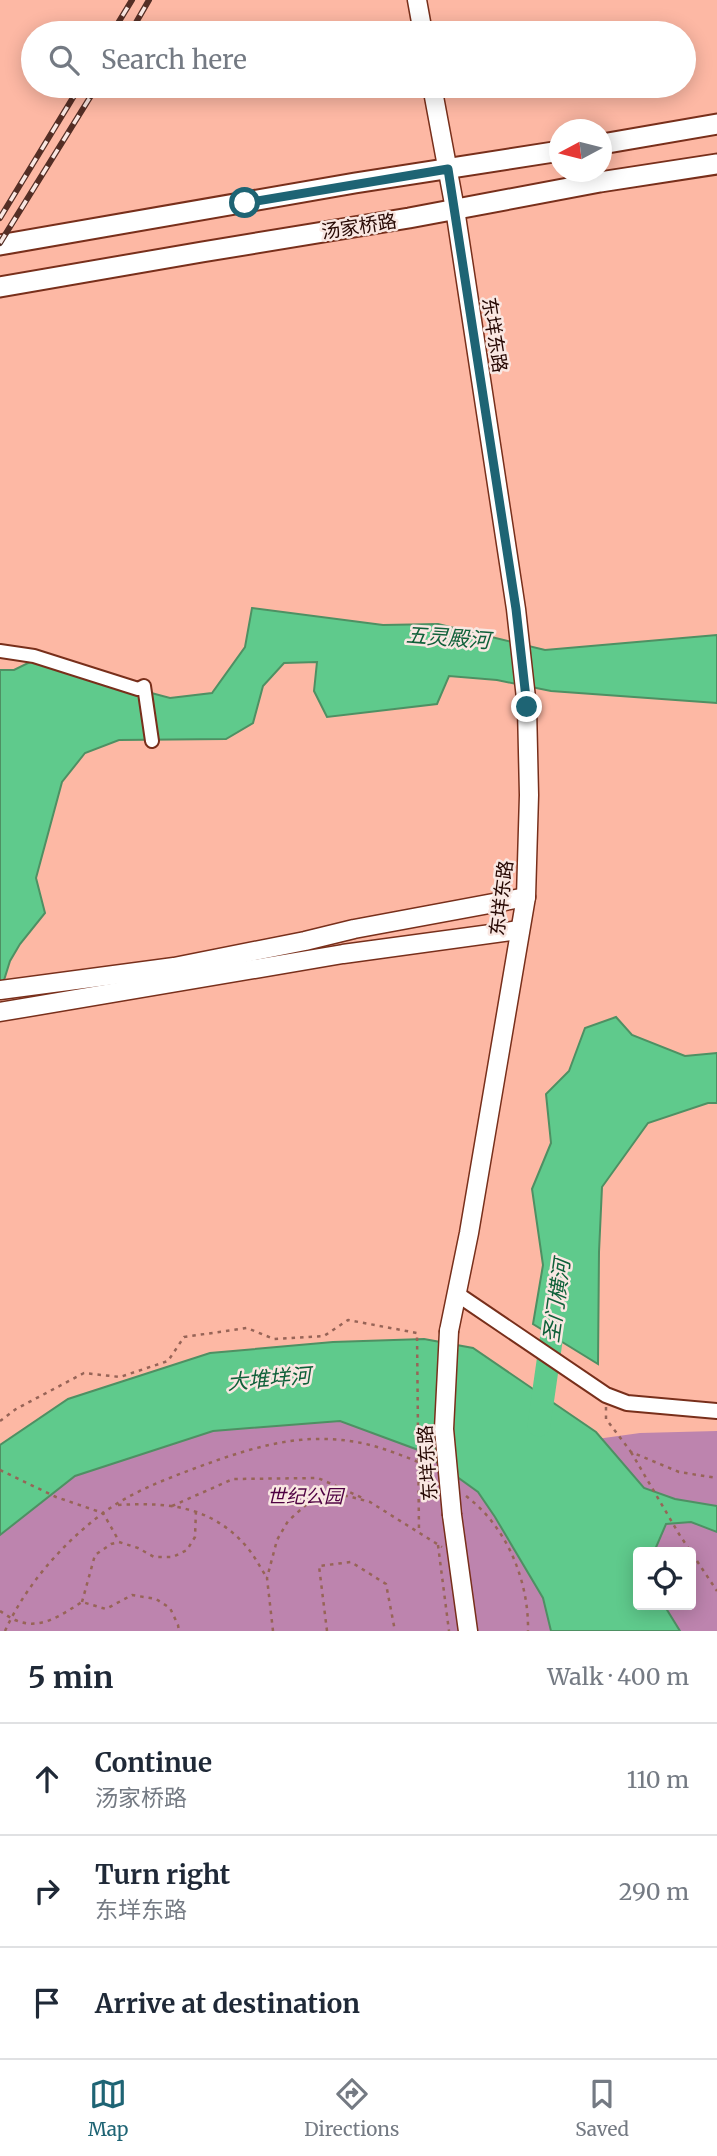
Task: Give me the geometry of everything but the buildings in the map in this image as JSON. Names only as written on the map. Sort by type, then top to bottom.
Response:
[{"type":"main road","points":[[416,0],[420,21]]},
{"type":"main road","name":"东垟东路","points":[[434,98],[455,209],[516,609],[527,707],[529,795],[526,897],[469,1233],[449,1331],[444,1429],[452,1515],[468,1631]]},
{"type":"main road","points":[[612,142],[717,124]]},
{"type":"main road","points":[[0,245],[549,153]]},
{"type":"main road","name":"汤家桥路","points":[[0,288],[455,209],[600,181],[717,164]]},
{"type":"main road","points":[[9,989],[174,967],[354,929],[526,897]]},
{"type":"main road","points":[[6,1011],[343,954],[519,930]]},
{"type":"street","points":[[0,651],[34,656],[138,689],[144,686],[152,741]]},
{"type":"street","points":[[457,1294],[606,1395],[627,1403],[717,1411]]},
{"type":"path","points":[[0,1420],[84,1373],[120,1377],[167,1362],[184,1337],[247,1328],[274,1339],[324,1336],[348,1320],[417,1333],[419,1532]]},
{"type":"path","points":[[606,1395],[606,1419],[631,1452],[717,1591]]},
{"type":"path","points":[[5,1631],[15,1609],[56,1555],[103,1513],[146,1487],[242,1451],[290,1440],[337,1438],[381,1448],[419,1462],[437,1474]]},
{"type":"path","points":[[631,1452],[679,1472],[717,1478]]},
{"type":"path","points":[[0,1470],[56,1497],[103,1513],[119,1542]]},
{"type":"path","points":[[172,1506],[233,1479],[318,1478],[370,1502],[438,1545],[458,1551]]},
{"type":"path","points":[[458,1490],[480,1507],[492,1522],[519,1569],[528,1611],[528,1631]]},
{"type":"path","points":[[273,1631],[267,1578],[277,1540],[288,1521],[307,1504],[328,1497],[348,1496],[370,1502]]},
{"type":"path","points":[[117,1505],[149,1503],[196,1510],[222,1524],[247,1546],[267,1578]]},
{"type":"path","points":[[82,1602],[95,1555],[119,1542],[154,1557],[173,1557],[187,1550],[195,1536],[196,1510]]},
{"type":"path","points":[[438,1545],[449,1631]]},
{"type":"path","points":[[327,1631],[319,1566],[351,1562],[386,1584],[395,1631]]},
{"type":"path","points":[[0,1611],[16,1621],[36,1626],[53,1620],[82,1602],[106,1609],[132,1595],[156,1599],[170,1608],[178,1631]]},
{"type":"green space","name":"世纪公园","points":[[312,1355],[568,1443],[640,1433],[717,1431],[717,1631],[0,1631],[0,1454]]},
{"type":"water","name":"五灵殿河","points":[[252,608],[383,625],[438,624],[545,650],[717,635],[717,703],[551,691],[497,680],[449,676],[437,704],[327,717],[314,691],[317,662],[284,663],[263,686],[253,723],[226,739],[119,740],[85,753],[62,782],[36,878],[45,913],[10,961],[0,993],[0,670],[14,670],[32,661],[170,698],[212,693],[245,647]]},
{"type":"water","points":[[616,1017],[632,1035],[685,1056],[717,1053],[717,1103],[708,1103],[648,1123],[602,1187],[598,1364],[533,1324],[543,1265],[532,1189],[551,1143],[546,1094],[569,1071],[585,1028]]},
{"type":"water","name":"大堆垟河","points":[[424,1339],[473,1348],[596,1432],[644,1488],[675,1499],[717,1506],[717,1532],[691,1522],[666,1524],[656,1547],[633,1547],[633,1610],[667,1610],[680,1631],[551,1631],[543,1598],[478,1492],[421,1451],[340,1421],[213,1431],[75,1476],[0,1535],[0,1445],[68,1399],[210,1353],[333,1342]]},
{"type":"waterway","name":"圣门横河","points":[[539,1425],[556,1306]]},
{"type":"railway","points":[[119,21],[132,0]]},
{"type":"railway","points":[[137,21],[149,0]]},
{"type":"railway","points":[[0,218],[73,98]]},
{"type":"railway","points":[[0,243],[90,98]]},
{"type":"route","points":[[245,203],[448,169],[516,609],[527,707]]}]
